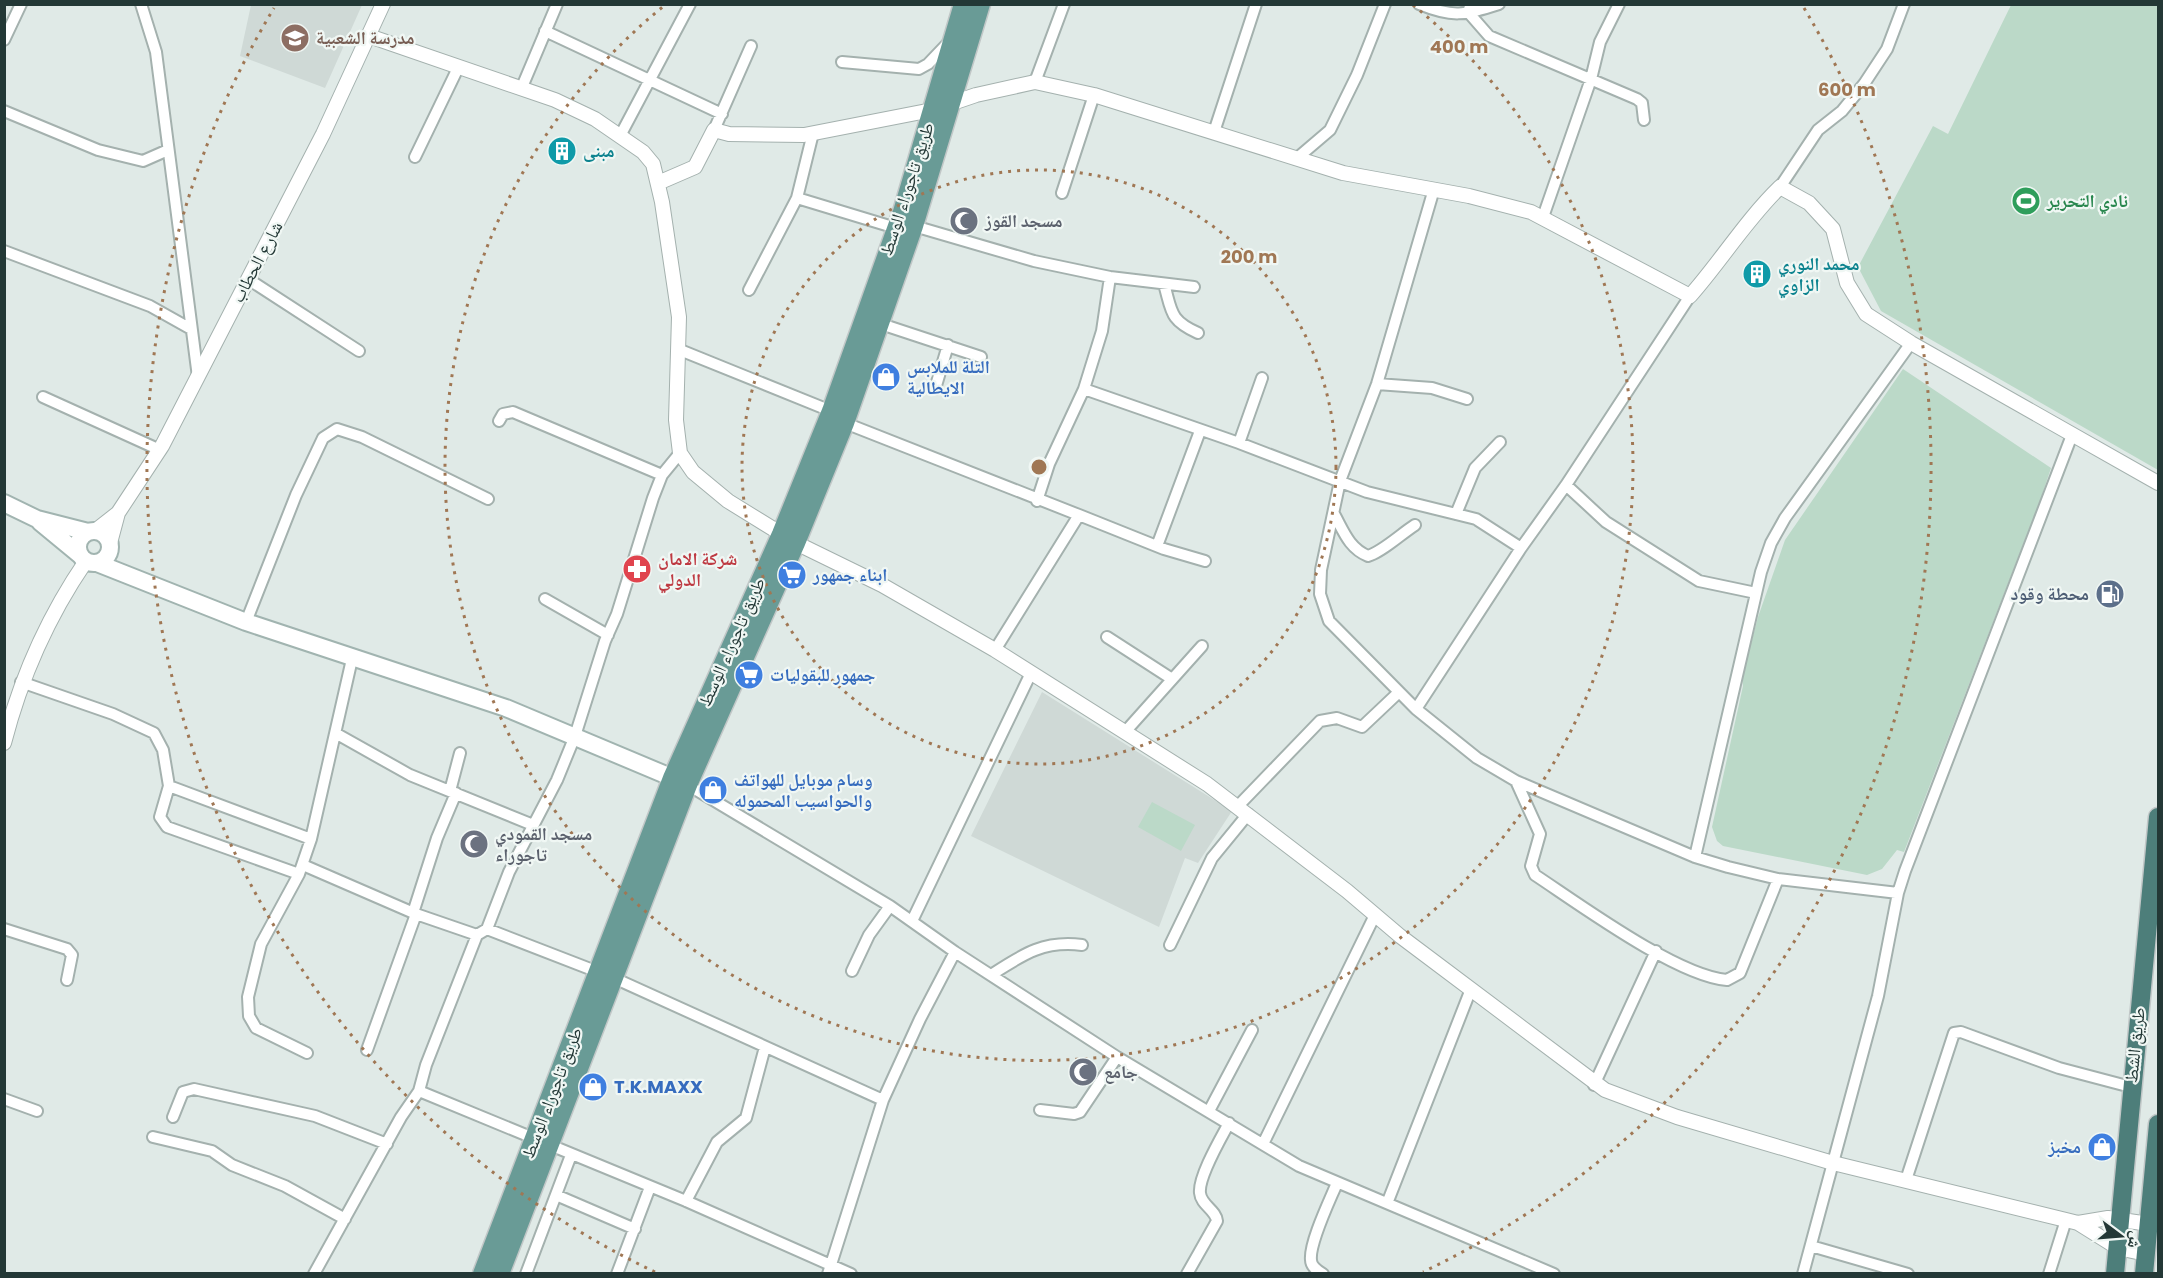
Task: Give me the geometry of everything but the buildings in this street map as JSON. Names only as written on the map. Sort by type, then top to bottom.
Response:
[{"type":"highway","name":"طريق الشط","points":[[2115,1274],[2158,817]]},
{"type":"highway","points":[[2144,1274],[2158,1124]]},
{"type":"main road","name":"طريق تاجوراء الوسط","points":[[482,1274],[543,1142],[680,781],[789,538],[896,228],[963,4]]},
{"type":"main road","points":[[789,538],[845,423],[881,324],[914,226],[981,4]]},
{"type":"main road","points":[[4,503],[38,519],[104,535],[110,546],[142,580]]},
{"type":"main road","points":[[38,519],[87,560],[246,622],[352,659],[506,708],[680,781]]},
{"type":"main road","points":[[87,560],[79,542],[92,532]]},
{"type":"main road","points":[[87,560],[106,559],[110,546]]},
{"type":"main road","points":[[500,1274],[543,1142]]},
{"type":"street","points":[[4,40],[21,4]]},
{"type":"street","points":[[141,4],[156,52],[198,378]]},
{"type":"street","name":"شارع الحطاب","points":[[110,546],[118,513],[160,450],[198,378],[323,134],[382,4]]},
{"type":"street","points":[[522,87],[557,4]]},
{"type":"street","points":[[620,136],[652,80],[690,4]]},
{"type":"street","points":[[1035,82],[1064,4]]},
{"type":"street","points":[[1214,132],[1256,4]]},
{"type":"street","points":[[1296,159],[1330,130],[1356,75],[1385,4]]},
{"type":"street","points":[[1419,4],[1443,14],[1499,4]]},
{"type":"street","points":[[1544,217],[1591,79],[1602,37],[1619,4]]},
{"type":"street","points":[[1416,709],[1690,297],[1719,264],[1764,202],[1780,187],[1818,130],[1842,111],[1864,84],[1887,49],[1904,4]]},
{"type":"street","points":[[1470,8],[1489,36],[1642,103],[1644,120]]},
{"type":"street","points":[[545,31],[722,114]]},
{"type":"street","points":[[842,62],[919,69],[928,64],[955,35]]},
{"type":"street","points":[[369,36],[458,68],[522,87],[595,119],[643,152],[653,164],[679,317],[680,350],[676,420],[680,453],[693,472],[715,492],[789,538],[882,585],[995,650],[1243,810],[1594,1085],[1677,1117],[1833,1163],[2072,1222],[2118,1248],[2146,1254]]},
{"type":"street","points":[[658,183],[695,167],[722,114],[751,46]]},
{"type":"street","points":[[415,157],[458,68]]},
{"type":"street","points":[[714,130],[729,134],[784,136],[813,133],[932,110],[1035,82],[1094,95],[1343,172],[1469,196],[1544,217],[1584,242],[1690,297]]},
{"type":"street","points":[[1062,193],[1094,95]]},
{"type":"street","points":[[4,111],[98,150],[143,160],[168,150]]},
{"type":"street","points":[[749,290],[797,198],[813,133]]},
{"type":"street","points":[[1780,187],[1809,203],[1827,220],[1833,229],[1843,260],[1846,283],[1866,314],[1911,343],[2158,483]]},
{"type":"street","points":[[1434,189],[1377,384],[1340,481],[1321,570],[1322,607],[1329,621],[1416,709],[1477,758],[1516,781],[1695,857],[1778,879],[1898,893]]},
{"type":"street","points":[[797,198],[896,228]]},
{"type":"street","points":[[914,226],[1034,261],[1110,277],[1194,287]]},
{"type":"street","points":[[4,251],[150,306],[191,328]]},
{"type":"street","points":[[1037,501],[1049,464],[1084,389],[1102,332],[1110,277]]},
{"type":"street","points":[[248,279],[359,351]]},
{"type":"street","points":[[1164,284],[1169,312],[1181,325],[1198,333]]},
{"type":"street","points":[[881,324],[981,357]]},
{"type":"street","points":[[1695,857],[1756,593],[1771,543],[1785,518],[1911,343]]},
{"type":"street","points":[[935,388],[948,345]]},
{"type":"street","points":[[680,350],[831,411]]},
{"type":"street","points":[[1239,443],[1262,378]]},
{"type":"street","points":[[1377,384],[1432,388],[1467,399]]},
{"type":"street","points":[[1084,389],[1135,405],[1200,432],[1239,443],[1367,492],[1476,519],[1521,548]]},
{"type":"street","points":[[43,397],[160,450]]},
{"type":"street","points":[[499,421],[503,414],[513,411],[662,475]]},
{"type":"street","points":[[845,423],[1037,501],[1061,507],[1156,546],[1205,561]]},
{"type":"street","points":[[246,622],[305,472],[323,438],[330,432],[346,431],[362,437],[488,499]]},
{"type":"street","points":[[1156,546],[1200,432]]},
{"type":"street","points":[[1803,1274],[1878,996],[1898,893],[2072,435]]},
{"type":"street","points":[[1456,513],[1475,468],[1500,442]]},
{"type":"street","points":[[314,1274],[419,1091],[426,1065],[482,932],[509,872],[552,791],[575,736],[662,475],[680,453]]},
{"type":"street","points":[[1566,484],[1606,522],[1645,550],[1699,581],[1756,593]]},
{"type":"street","name":"شارع الحطاب","points":[[92,532],[118,513]]},
{"type":"street","points":[[1334,514],[1350,544],[1355,550],[1368,556],[1376,554],[1390,540],[1415,525]]},
{"type":"street","points":[[995,650],[1079,515]]},
{"type":"street","points":[[4,743],[8,717],[21,682],[51,617],[87,560]]},
{"type":"street","points":[[545,599],[608,635]]},
{"type":"street","points":[[1107,637],[1172,679]]},
{"type":"street","points":[[1125,732],[1202,646]]},
{"type":"street","points":[[307,1053],[256,1028],[249,1016],[250,985],[261,944],[301,869],[311,839],[337,734],[352,659]]},
{"type":"street","points":[[912,921],[1031,673]]},
{"type":"street","points":[[21,682],[113,714],[154,733],[163,750],[169,786],[160,817],[167,827],[301,869],[414,913],[482,932],[606,975],[883,1100]]},
{"type":"street","points":[[1170,945],[1212,858],[1243,810],[1320,721],[1337,718],[1362,727],[1398,693]]},
{"type":"street","points":[[337,734],[405,772],[533,825]]},
{"type":"street","points":[[367,1050],[453,792],[459,753]]},
{"type":"street","points":[[680,781],[890,906],[955,952],[1117,1057],[1308,1170],[1336,1183],[1388,1201],[1554,1274]]},
{"type":"street","points":[[1516,781],[1540,834],[1531,866],[1533,872],[1656,951],[1721,980],[1736,977],[1743,967],[1778,879]]},
{"type":"street","points":[[169,786],[311,839]]},
{"type":"street","points":[[852,971],[869,935],[890,906]]},
{"type":"street","points":[[1263,1144],[1375,915]]},
{"type":"street","points":[[4,929],[67,949],[72,955],[67,980]]},
{"type":"street","points":[[991,975],[1023,956],[1048,945],[1082,945]]},
{"type":"street","points":[[1594,1085],[1656,951]]},
{"type":"street","points":[[830,1269],[883,1100],[920,1018],[955,952]]},
{"type":"street","points":[[1388,1201],[1471,990]]},
{"type":"street","points":[[1209,1111],[1252,1030]]},
{"type":"street","points":[[1906,1180],[1950,1039],[1954,1033],[1961,1032],[2059,1068],[2131,1087]]},
{"type":"street","points":[[686,1201],[717,1142],[746,1118],[765,1047]]},
{"type":"street","points":[[1040,1110],[1074,1114],[1080,1112],[1117,1057]]},
{"type":"street","points":[[174,1118],[183,1092],[194,1089],[315,1116],[387,1144]]},
{"type":"street","points":[[419,1091],[686,1201],[830,1269],[851,1274]]},
{"type":"street","points":[[4,1099],[37,1111]]},
{"type":"street","points":[[1187,1274],[1215,1226],[1216,1217],[1202,1199],[1201,1185],[1229,1123]]},
{"type":"street","points":[[153,1137],[212,1151],[232,1165],[285,1186],[345,1219]]},
{"type":"street","points":[[526,1274],[571,1155]]},
{"type":"street","points":[[1323,1274],[1314,1268],[1310,1259],[1318,1228],[1336,1183]]},
{"type":"street","points":[[617,1274],[650,1187]]},
{"type":"street","points":[[556,1195],[634,1228]]},
{"type":"street","points":[[2072,1222],[2121,1218],[2149,1224]]},
{"type":"street","points":[[2049,1274],[2072,1222]]},
{"type":"street","points":[[1811,1246],[1908,1274]]},
{"type":"shaded area","name":"مدرسة الشعبية","points":[[251,4],[362,5],[325,88],[240,56]]},
{"type":"shaded area","points":[[1042,692],[1232,811],[1198,863],[1185,858],[1159,927],[971,836]]},
{"type":"green space","name":"نادي التحرير","points":[[2011,5],[2158,5],[2158,470],[1881,311],[1858,267],[1933,126],[1948,134]]},
{"type":"green space","points":[[1903,369],[2051,468],[2040,501],[1904,852],[1897,850],[1882,869],[1867,875],[1723,846],[1717,841],[1712,827],[1743,686],[1742,677],[1758,617],[1785,540]]},
{"type":"green space","points":[[1152,802],[1195,825],[1181,851],[1138,827]]},
{"type":"place","name":"مدرسة الشعبية","points":[[295,38]]},
{"type":"place","name":"مبنى","points":[[562,151]]},
{"type":"place","name":"نادي التحرير","points":[[2026,201]]},
{"type":"place","name":"مسجد القوز","points":[[964,221]]},
{"type":"place","name":"محمد النوري الزاوي","points":[[1757,274]]},
{"type":"place","name":"التلة للملابس الايطالية","points":[[886,377]]},
{"type":"place","name":"شركة الامان الدولي","points":[[637,569]]},
{"type":"place","name":"ابناء جمهور","points":[[792,575]]},
{"type":"place","name":"محطة وقود","points":[[2110,594]]},
{"type":"place","name":"جمهور للبقوليات","points":[[749,675]]},
{"type":"place","name":"وسام موبايل للهواتف والحواسيب المحموله","points":[[713,790]]},
{"type":"place","name":"مسجد القمودي تاجوراء","points":[[474,844]]},
{"type":"place","name":"جامع","points":[[1083,1072]]},
{"type":"place","name":"T.K.MAXX","points":[[593,1087]]},
{"type":"place","name":"مخبز","points":[[2102,1147]]}]
